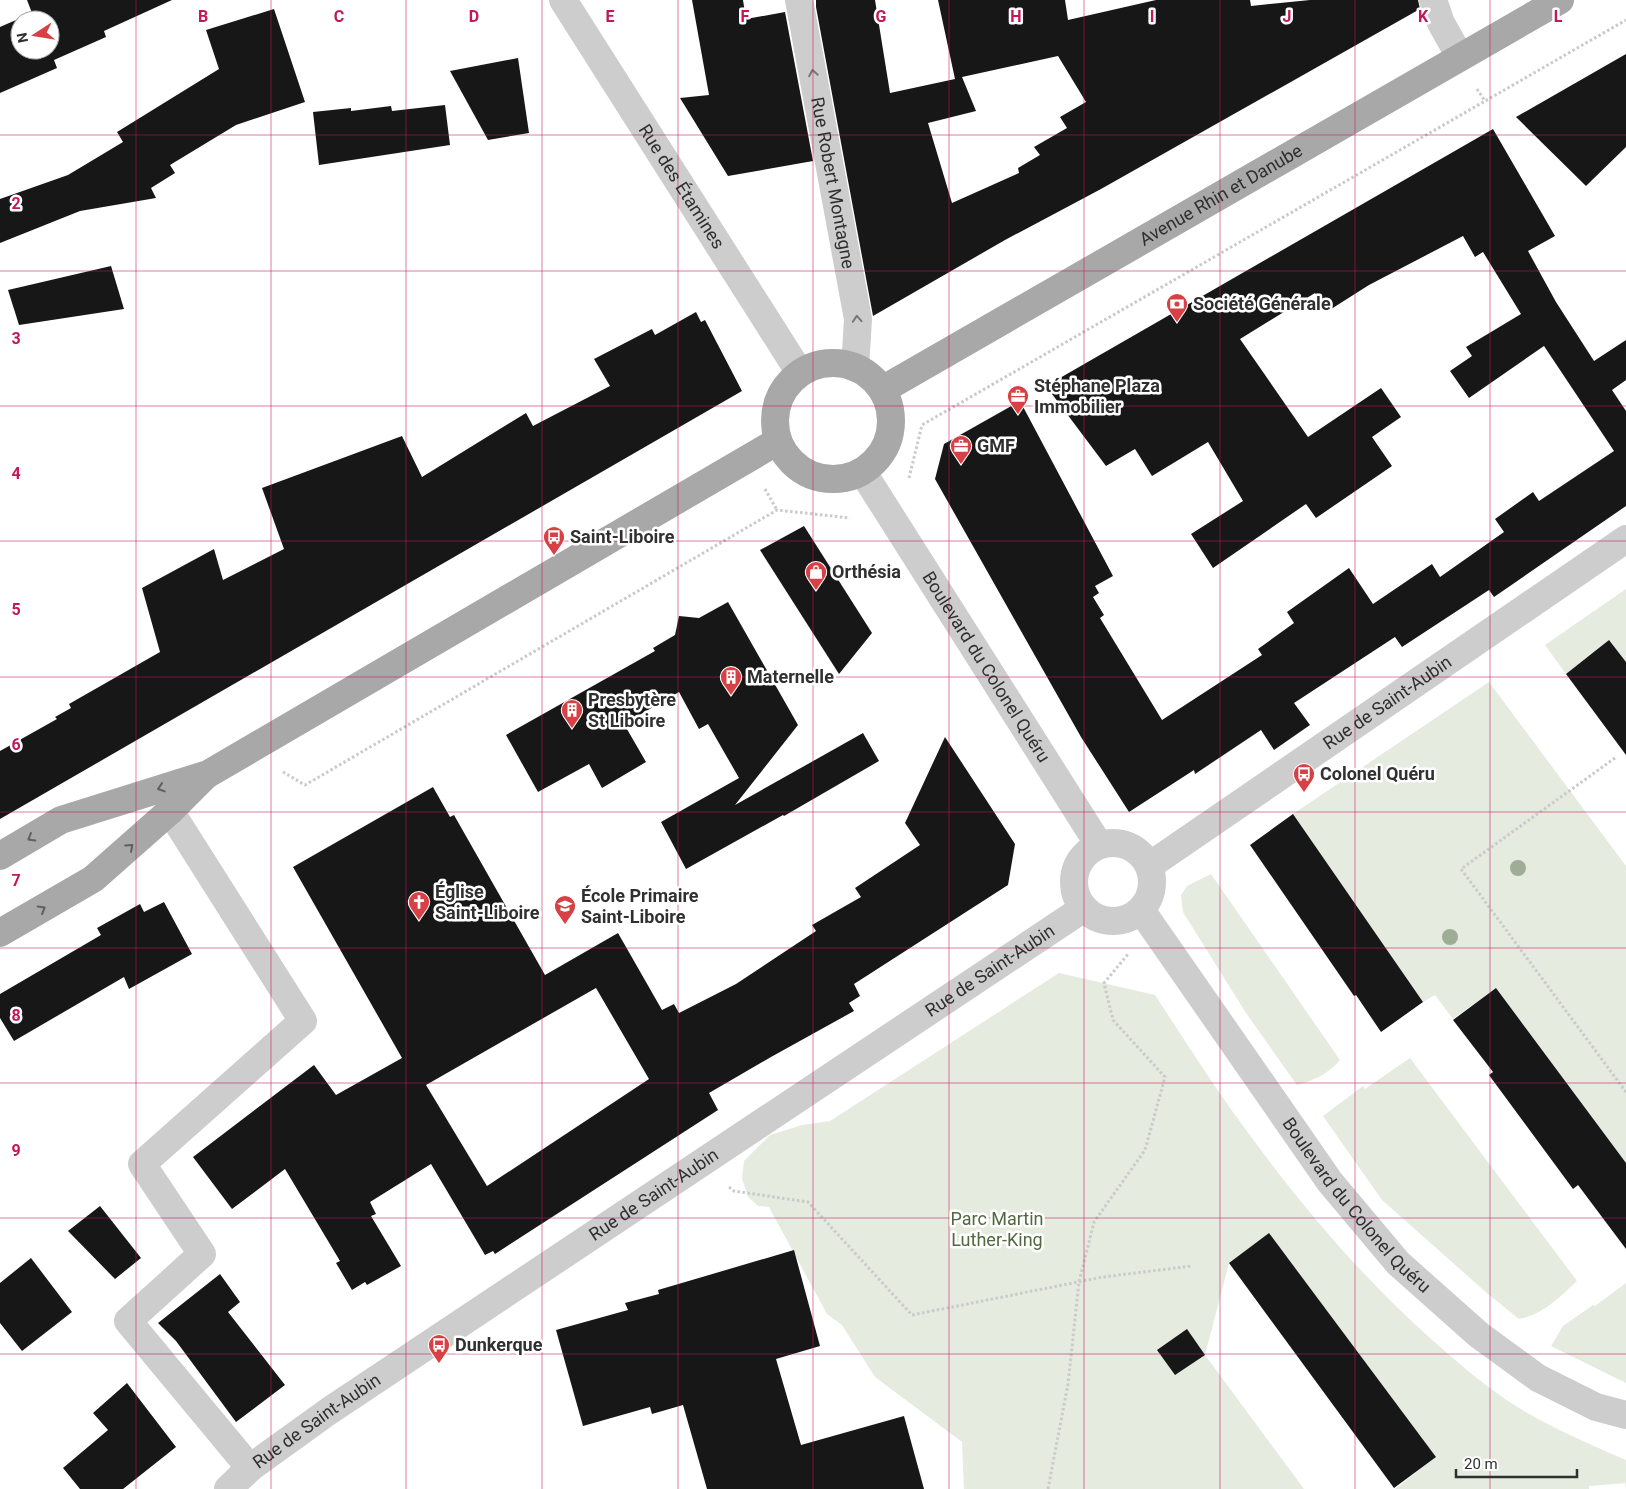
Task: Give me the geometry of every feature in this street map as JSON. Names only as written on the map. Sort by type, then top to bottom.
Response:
[{"type":"main road","name":"Avenue Rhin et Danube","points":[[882,390],[1560,0]]},
{"type":"main road","points":[[830,363],[846,364],[855,368],[873,380],[882,390],[889,408],[890,428],[885,447],[874,462],[862,471],[839,479],[819,478],[802,470],[787,457],[778,441],[775,423],[777,405],[785,389],[800,373],[814,366],[830,363]]},
{"type":"main road","points":[[0,856],[61,820],[208,774],[778,441]]},
{"type":"main road","points":[[0,933],[93,880],[208,774]]},
{"type":"street","name":"Rue des Étamines","points":[[563,0],[800,373]]},
{"type":"street","name":"Rue Robert Montagne","points":[[799,0],[858,319],[855,368]]},
{"type":"street","points":[[1434,0],[1441,24],[1460,58]]},
{"type":"street","name":"Boulevard du Colonel Quéru","points":[[862,471],[1095,839]]},
{"type":"street","name":"Rue de Saint-Aubin","points":[[1149,866],[1626,539]]},
{"type":"street","points":[[170,811],[303,1021],[142,1164],[202,1254],[128,1321],[250,1468]]},
{"type":"street","points":[[1095,839],[1110,843],[1122,843],[1134,848],[1143,856],[1149,866],[1152,885],[1147,903],[1146,918],[1130,917],[1119,920],[1106,920],[1094,916],[1084,908],[1077,898],[1074,886],[1075,873],[1080,861],[1088,852],[1095,839]]},
{"type":"street","name":"Rue de Saint-Aubin","points":[[228,1489],[250,1468],[328,1411],[702,1164],[1084,908]]},
{"type":"street","name":"Boulevard du Colonel Quéru","points":[[1146,918],[1330,1182],[1398,1263],[1479,1335],[1538,1378],[1596,1407],[1626,1416]]},
{"type":"path","points":[[907,486],[922,425],[1626,20]]},
{"type":"path","points":[[305,785],[777,510],[848,519]]},
{"type":"path","points":[[1615,758],[1461,869],[1626,1092]]},
{"type":"path","points":[[1048,1489],[1068,1384],[1079,1282],[1094,1222],[1144,1150],[1165,1078],[1113,1020],[1104,983],[1146,918]]},
{"type":"path","points":[[702,1164],[734,1192],[808,1202],[912,1315],[1103,1277],[1192,1266]]},
{"type":"green space","points":[[1626,589],[1626,662],[1609,640],[1566,674],[1545,645]]},
{"type":"green space","points":[[1489,682],[1626,866],[1626,1163],[1496,988],[1453,1019],[1435,995],[1423,1002],[1293,814]]},
{"type":"green space","points":[[1211,874],[1340,1060],[1321,1076],[1297,1085],[1246,1013],[1183,912],[1181,895],[1187,886]]},
{"type":"green space","name":"Parc Martin Luther-King","points":[[1059,973],[1155,995],[1220,1094],[1276,1170],[1324,1230],[1376,1286],[1431,1339],[1476,1378],[1505,1399],[1549,1425],[1626,1460],[1626,1489],[1625,1483],[1589,1486],[1589,1489],[1395,1489],[1436,1457],[1269,1233],[1229,1263],[1205,1355],[1304,1489],[964,1489],[962,1442],[875,1377],[842,1325],[827,1314],[769,1207],[758,1206],[748,1197],[742,1178],[744,1161],[770,1135],[802,1125],[830,1121]]},
{"type":"green space","points":[[1410,1058],[1577,1281],[1535,1314],[1519,1319],[1382,1200],[1323,1116],[1363,1086],[1365,1089]]},
{"type":"green space","points":[[1626,1283],[1626,1383],[1551,1346],[1563,1326],[1593,1305],[1595,1306]]},
{"type":"building","points":[[27,0],[172,0],[104,31],[106,37],[60,57],[60,10],[31,10]]},
{"type":"building","points":[[692,0],[743,0],[746,19],[785,12],[813,161],[728,176],[680,98],[709,95]]},
{"type":"building","points":[[816,0],[875,0],[890,93],[955,79],[938,0],[1065,0],[1068,20],[1156,0],[1250,0],[1251,6],[1310,0],[1418,0],[1420,9],[1101,189],[1005,240],[873,316]],"holes":[[[1058,56],[1086,102],[1060,117],[1067,128],[1034,147],[1040,155],[1018,168],[1019,173],[952,203],[928,123],[976,111],[962,77]]]},
{"type":"building","points":[[274,9],[305,102],[236,125],[170,165],[175,173],[151,188],[156,198],[80,211],[0,243],[0,199],[68,175],[123,142],[117,132],[219,69],[206,30]]},
{"type":"building","points":[[10,23],[10,60],[54,60],[57,68],[0,93],[0,27]]},
{"type":"building","points":[[1626,54],[1626,147],[1586,186],[1516,117]]},
{"type":"building","points":[[518,58],[529,133],[488,140],[450,71]]},
{"type":"building","points":[[445,105],[450,145],[319,165],[313,112],[351,108],[351,111],[391,106],[392,111]]},
{"type":"building","points":[[1493,129],[1555,236],[1528,251],[1556,302],[1594,361],[1626,340],[1626,380],[1612,390],[1626,411],[1626,506],[1494,597],[1489,590],[1402,647],[1395,637],[1294,703],[1310,725],[1274,750],[1261,730],[1195,774],[1194,770],[1129,812],[1081,737],[935,479],[944,444],[1020,401],[1113,576],[1095,586],[1099,593],[1093,597],[1104,615],[1100,618],[1162,720],[1262,655],[1258,649],[1294,623],[1287,612],[1349,568],[1373,604],[1432,564],[1440,577],[1504,532],[1495,519],[1533,492],[1539,501],[1614,451],[1544,346],[1469,398],[1450,371],[1472,356],[1466,347],[1521,314],[1483,252],[1475,257],[1463,236],[1369,285],[1328,311],[1315,293],[1240,339],[1308,437],[1381,388],[1401,417],[1372,437],[1392,466],[1316,518],[1306,504],[1213,568],[1191,534],[1243,501],[1208,442],[1152,476],[1135,449],[1106,466],[1046,386]]},
{"type":"building","points":[[111,266],[124,309],[19,325],[8,290]]},
{"type":"building","points":[[696,312],[701,322],[705,320],[742,391],[0,819],[0,751],[57,719],[55,717],[71,708],[69,704],[160,652],[142,588],[214,549],[223,580],[284,549],[262,488],[402,436],[422,477],[526,413],[533,426],[610,386],[594,359],[652,329],[655,335]]},
{"type":"building","name":"Orthésia","points":[[804,526],[872,633],[839,674],[760,550]]},
{"type":"building","points":[[728,602],[798,725],[735,805],[863,733],[879,761],[784,816],[686,869],[661,822],[739,778],[708,724],[699,729],[679,692],[624,724],[646,762],[602,788],[589,764],[538,792],[506,735],[655,651],[653,648],[675,635],[679,616],[699,618]]},
{"type":"building","points":[[1609,640],[1626,662],[1626,755],[1566,674]]},
{"type":"building","points":[[945,737],[1015,844],[1008,885],[854,984],[860,996],[849,1003],[854,1011],[709,1093],[718,1110],[495,1254],[493,1251],[485,1255],[431,1164],[370,1202],[376,1214],[371,1216],[401,1266],[367,1285],[365,1282],[352,1290],[336,1263],[340,1261],[285,1169],[232,1209],[193,1157],[314,1065],[336,1095],[402,1058],[293,867],[433,787],[450,817],[454,815],[545,975],[618,933],[662,1010],[674,1004],[679,1013],[736,984],[816,931],[812,925],[861,897],[855,888],[920,845],[905,823]],"holes":[[[596,988],[649,1079],[487,1186],[426,1085]]]},
{"type":"building","points":[[1293,814],[1423,1002],[1381,1032],[1250,845]]},
{"type":"building","points":[[164,902],[192,954],[129,989],[124,977],[14,1041],[0,1018],[0,994],[101,935],[97,928],[140,904],[144,912]]},
{"type":"building","points":[[1496,988],[1626,1163],[1626,1249],[1578,1185],[1573,1189],[1489,1075],[1493,1072],[1453,1020]]},
{"type":"building","points":[[100,1206],[141,1258],[115,1279],[68,1231]]},
{"type":"building","points":[[1269,1233],[1436,1457],[1394,1488],[1229,1263]]},
{"type":"building","points":[[794,1250],[820,1346],[776,1359],[801,1445],[904,1416],[924,1489],[707,1489],[683,1405],[652,1414],[650,1407],[583,1426],[556,1330],[628,1310],[625,1303],[659,1294],[658,1290]]},
{"type":"building","points":[[31,1258],[72,1312],[22,1351],[0,1323],[0,1283]]},
{"type":"building","points":[[220,1274],[240,1302],[228,1312],[285,1385],[236,1422],[176,1341],[158,1323]]},
{"type":"building","points":[[1187,1329],[1205,1355],[1175,1375],[1157,1350]]},
{"type":"building","points":[[127,1383],[176,1447],[123,1489],[80,1489],[63,1468],[108,1430],[93,1413]]},
{"type":"place","name":"Société Générale","points":[[1177,323]]},
{"type":"place","name":"Stéphane Plaza Immobilier","points":[[1018,415]]},
{"type":"place","name":"GMF","points":[[961,465]]},
{"type":"place","name":"Saint-Liboire","points":[[554,556]]},
{"type":"place","name":"Orthésia","points":[[816,591]]},
{"type":"place","name":"Maternelle","points":[[731,696]]},
{"type":"place","name":"Presbytère St Liboire","points":[[572,729]]},
{"type":"place","name":"Colonel Quéru","points":[[1304,793]]},
{"type":"place","name":"Église Saint-Liboire","points":[[419,921]]},
{"type":"place","name":"École Primaire Saint-Liboire","points":[[565,925]]},
{"type":"place","name":"Dunkerque","points":[[439,1364]]}]
